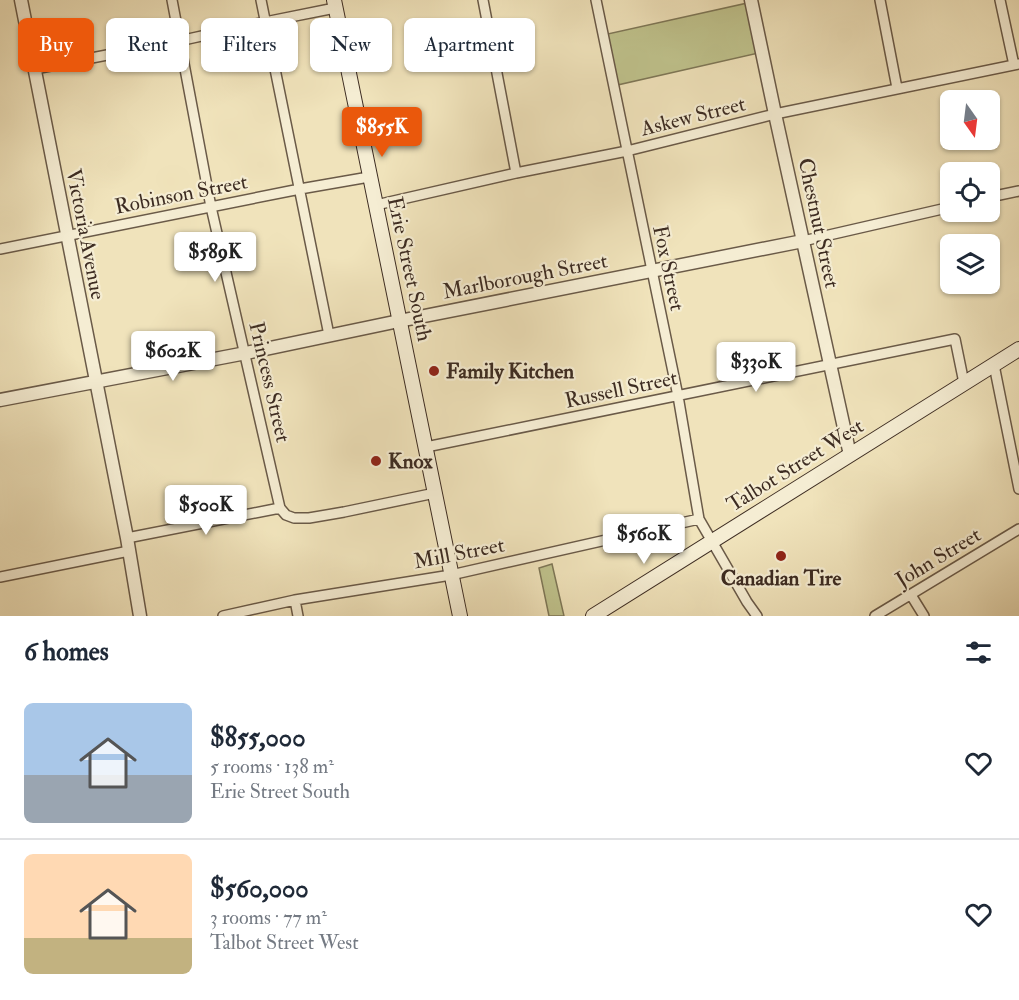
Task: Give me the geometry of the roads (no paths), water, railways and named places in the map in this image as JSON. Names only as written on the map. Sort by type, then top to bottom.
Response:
[{"type":"main road","name":"Erie Street South","points":[[335,4],[460,616]]},
{"type":"main road","name":"Talbot Street West","points":[[593,616],[1019,349]]},
{"type":"street","name":"Victoria Avenue","points":[[21,0],[25,18]]},
{"type":"street","name":"Princess Street","points":[[171,0],[175,18]]},
{"type":"street","points":[[261,0],[264,18]]},
{"type":"street","points":[[483,0],[516,173]]},
{"type":"street","name":"Fox Street","points":[[596,0],[678,396],[699,519],[757,616]]},
{"type":"street","name":"Chestnut Street","points":[[751,0],[850,455]]},
{"type":"street","points":[[880,0],[897,88]]},
{"type":"street","points":[[1000,0],[1017,64]]},
{"type":"street","points":[[281,18],[335,4]]},
{"type":"street","name":"Askew Street","points":[[376,205],[516,173],[627,151],[775,114],[1017,64]]},
{"type":"street","name":"Victoria Avenue","points":[[36,72],[127,538],[140,616]]},
{"type":"street","name":"Princess Street","points":[[185,72],[211,207],[280,508]]},
{"type":"street","points":[[275,72],[329,335]]},
{"type":"street","name":"Robinson Street","points":[[0,249],[369,177]]},
{"type":"street","points":[[1000,195],[1019,191]]},
{"type":"street","name":"Marlborough Street","points":[[0,400],[802,241],[940,210]]},
{"type":"street","name":"Russell Street","points":[[426,447],[955,339],[964,383]]},
{"type":"street","points":[[994,365],[1019,489]]},
{"type":"street","points":[[127,538],[280,508],[286,515],[294,518],[309,518],[435,493]]},
{"type":"street","name":"Mill Street","points":[[223,616],[295,600],[451,575],[699,519]]},
{"type":"street","name":"John Street","points":[[875,616],[1019,529]]},
{"type":"street","points":[[0,577],[129,551]]},
{"type":"street","points":[[910,595],[924,616]]},
{"type":"street","points":[[295,600],[298,616]]},
{"type":"place","name":"Family Kitchen","points":[[434,371]]},
{"type":"place","name":"Knox","points":[[376,461]]},
{"type":"place","name":"Canadian Tire","points":[[781,556]]}]
